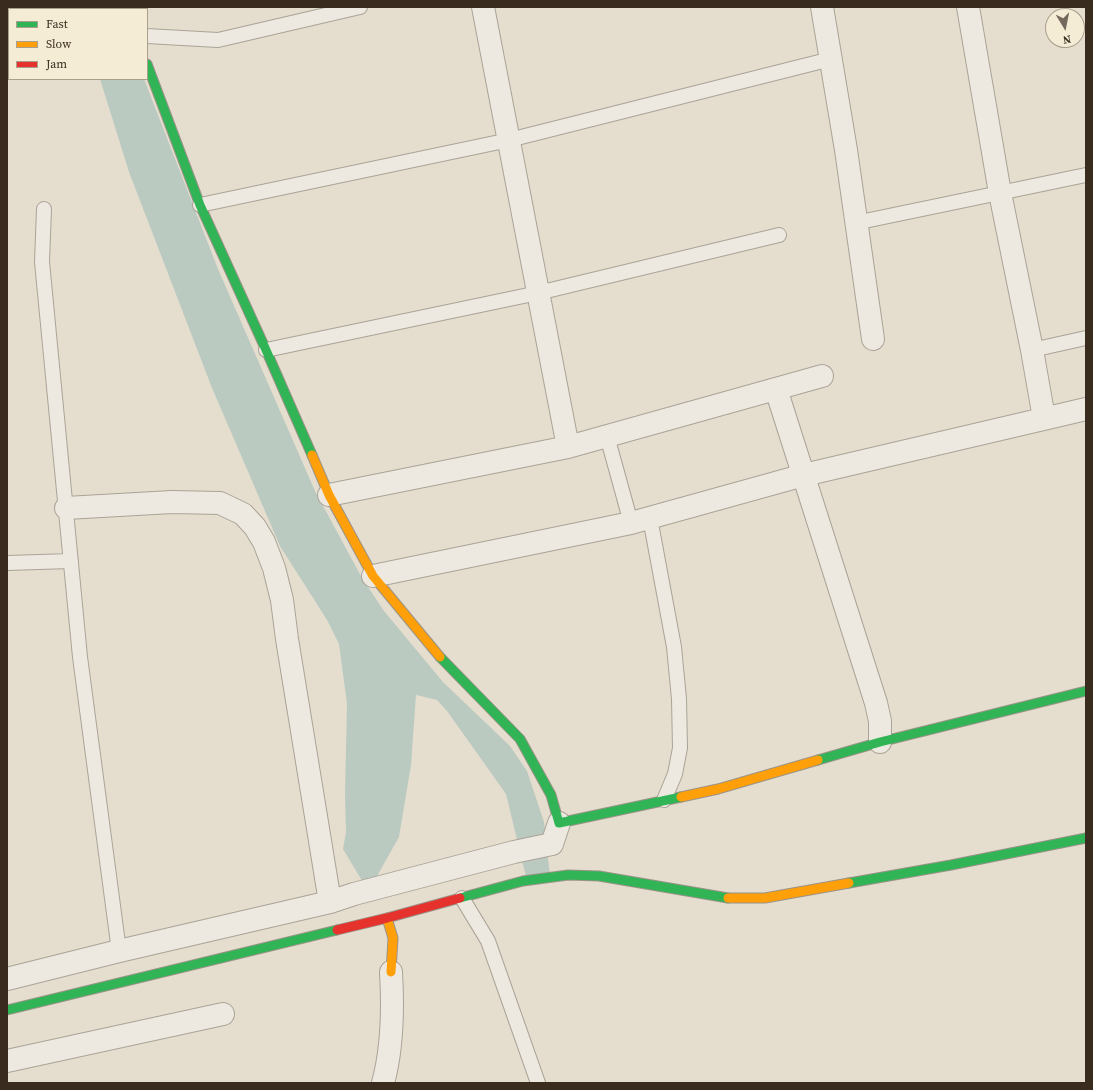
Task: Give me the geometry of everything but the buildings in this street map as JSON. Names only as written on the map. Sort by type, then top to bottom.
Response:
[{"type":"street","points":[[483,7],[568,447]]},
{"type":"street","points":[[822,7],[846,150],[872,339]]},
{"type":"street","points":[[968,7],[1000,193],[1032,350],[1044,418]]},
{"type":"street","points":[[7,979],[119,951],[330,902],[354,894],[514,852],[552,844],[559,824],[551,795],[520,739],[435,652],[373,576],[329,495],[266,350],[200,205],[148,67]]},
{"type":"street","points":[[329,495],[568,447],[822,376]]},
{"type":"street","points":[[776,389],[876,703],[880,721],[880,742]]},
{"type":"street","points":[[373,576],[641,520],[804,475],[1086,409]]},
{"type":"street","points":[[66,508],[172,502],[220,503],[243,514],[255,527],[264,542],[274,568],[282,600],[287,640],[330,902]]},
{"type":"street","points":[[559,824],[718,788],[880,742],[1086,691]]},
{"type":"street","points":[[7,1010],[387,918],[523,881],[568,875],[599,876],[728,898],[765,898],[951,866],[1086,838]]},
{"type":"street","points":[[383,1083],[387,1069],[392,1002],[391,972],[393,938],[387,918]]},
{"type":"street","points":[[7,1061],[223,1014]]},
{"type":"lane","points":[[148,36],[218,40],[360,7]]},
{"type":"lane","points":[[200,205],[509,140],[831,58]]},
{"type":"lane","points":[[855,223],[1086,175]]},
{"type":"lane","points":[[44,209],[42,262],[80,657],[119,951]]},
{"type":"lane","points":[[266,350],[538,293],[779,235]]},
{"type":"lane","points":[[1032,350],[1086,338]]},
{"type":"lane","points":[[607,436],[641,520],[674,647],[679,699],[680,748],[675,774],[664,800]]},
{"type":"lane","points":[[7,563],[71,561]]},
{"type":"lane","points":[[462,898],[488,941],[538,1083]]},
{"type":"shaded area","points":[[77,7],[122,8],[78,8]]},
{"type":"shaded area","points":[[100,80],[144,80],[218,269],[315,491],[362,578],[384,611],[443,682],[510,746],[527,771],[544,822],[550,876],[526,877],[506,794],[447,711],[437,700],[416,695],[411,765],[399,837],[376,878],[364,884],[343,849],[346,832],[345,794],[347,704],[339,644],[327,620],[280,546],[212,388],[129,172]]},
{"type":"traffic: fast","points":[[148,67],[200,205],[312,455]]},
{"type":"traffic: fast","points":[[440,657],[520,739],[551,795],[559,823],[681,797]]},
{"type":"traffic: fast","points":[[818,760],[880,742],[1086,691]]},
{"type":"traffic: fast","points":[[849,883],[951,865],[1086,838]]},
{"type":"traffic: fast","points":[[460,898],[523,881],[568,875],[599,876],[728,898]]},
{"type":"traffic: fast","points":[[7,1010],[337,930]]},
{"type":"traffic: slow","points":[[312,455],[329,495],[373,576],[440,657]]},
{"type":"traffic: slow","points":[[681,797],[718,789],[818,760]]},
{"type":"traffic: slow","points":[[728,898],[765,898],[849,883]]},
{"type":"traffic: slow","points":[[387,918],[393,938],[391,972]]},
{"type":"traffic: jam","points":[[337,930],[460,898]]}]
